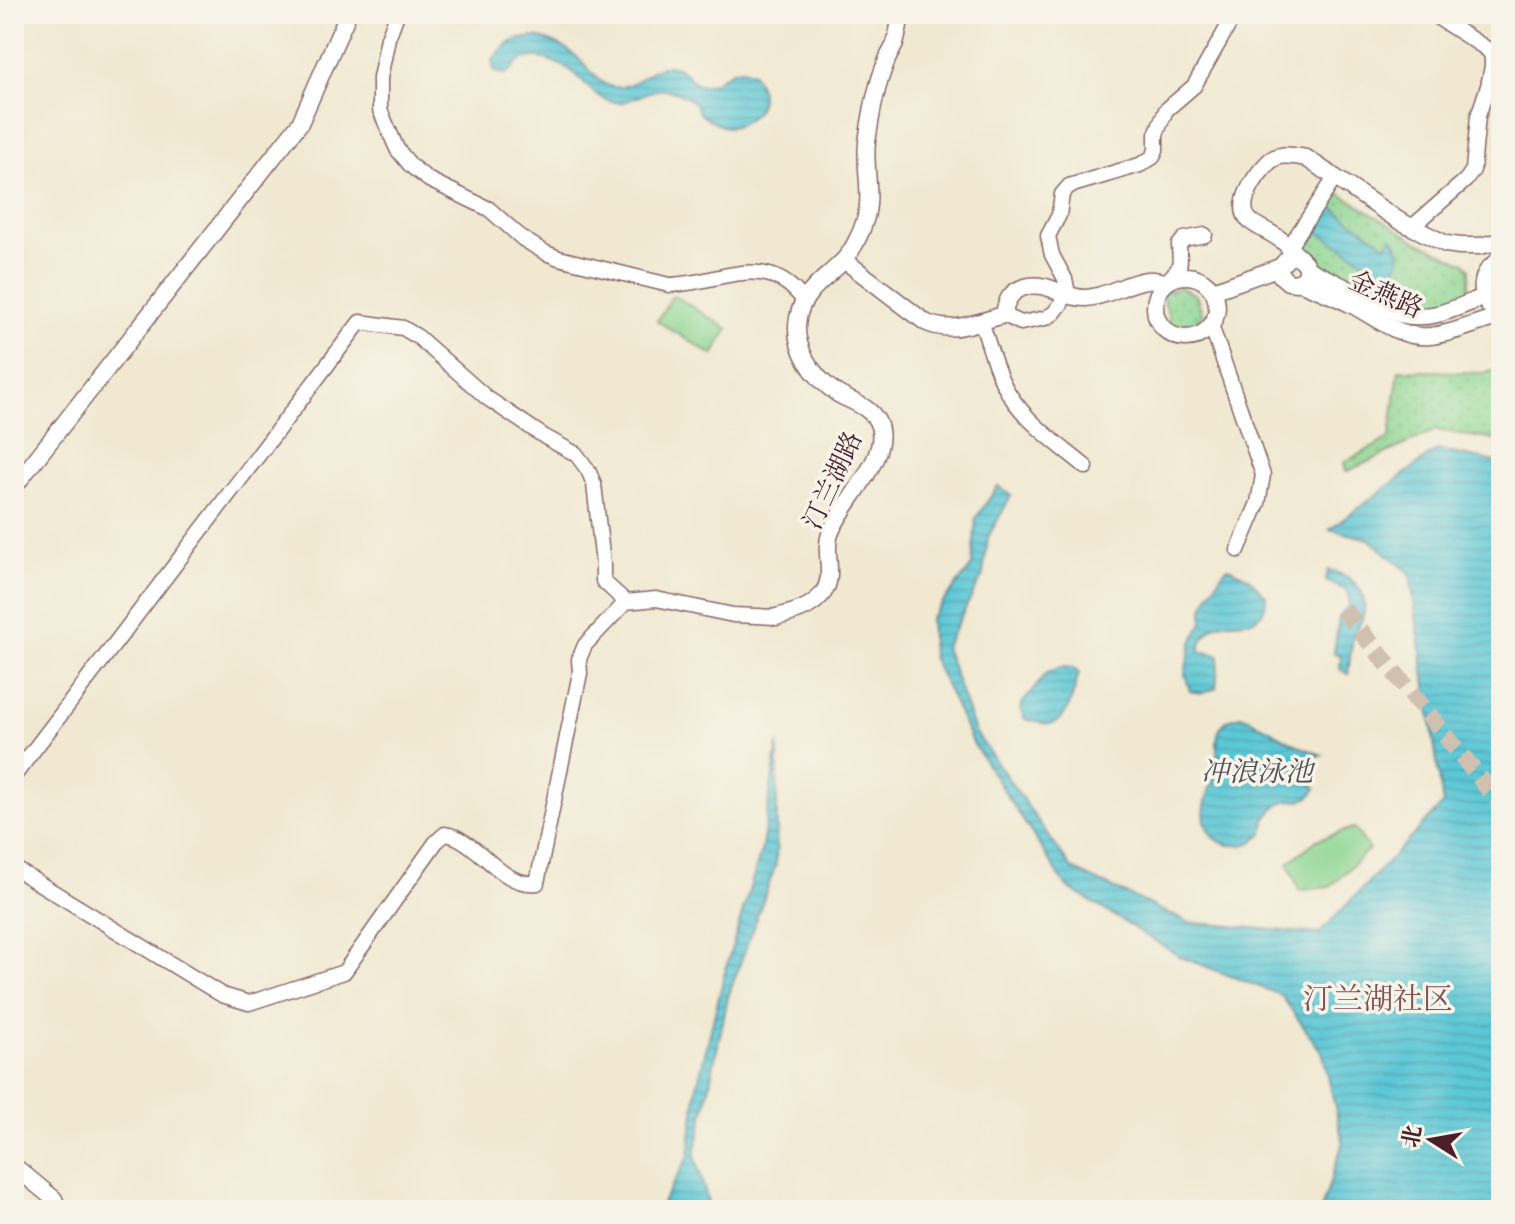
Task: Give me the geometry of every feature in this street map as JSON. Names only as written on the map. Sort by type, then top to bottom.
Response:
[{"type":"street","points":[[14,487],[300,123],[348,14]]},
{"type":"street","points":[[397,14],[388,38],[380,78],[380,110],[397,149],[411,166],[429,180],[489,209],[523,239],[559,258],[669,285],[756,271],[777,277],[794,287],[804,301],[844,260],[866,219],[870,125],[901,14]]},
{"type":"street","points":[[844,260],[936,328],[948,329],[1004,315],[1021,323],[1046,318],[1054,313],[1067,288],[1052,255],[1048,236],[1059,215],[1062,194],[1069,186],[1140,165],[1153,157],[1156,134],[1166,110],[1194,86],[1235,14]]},
{"type":"street","points":[[1412,227],[1466,180],[1473,170],[1478,116],[1492,66],[1492,56],[1487,49],[1432,14]]},
{"type":"street","name":"金燕路","points":[[1482,274],[1474,257],[1398,220],[1306,158],[1291,155],[1270,160],[1247,195],[1243,210],[1247,217],[1289,260],[1381,322],[1414,336],[1428,337],[1447,334],[1501,315]]},
{"type":"street","points":[[1214,294],[1289,260],[1333,176]]},
{"type":"street","points":[[1004,315],[1007,299],[1025,286],[1043,286],[1065,295],[1088,298],[1147,280],[1166,282],[1186,275],[1206,283],[1214,294],[1217,307],[1211,325],[1204,333],[1194,337],[1183,339],[1164,330],[1157,321],[1155,300],[1159,290],[1166,282],[1180,268],[1179,245],[1184,239],[1205,235]]},
{"type":"street","name":"金燕路","points":[[1446,244],[1480,246],[1501,241]]},
{"type":"street","points":[[1484,297],[1482,274],[1485,258],[1501,248]]},
{"type":"street","name":"金燕路","points":[[1289,260],[1400,314],[1416,318],[1433,315],[1484,297],[1488,306],[1501,315]]},
{"type":"street","points":[[1482,274],[1501,260]]},
{"type":"street","name":"汀兰湖路","points":[[776,617],[810,605],[824,592],[830,574],[827,550],[830,534],[856,493],[880,444],[881,429],[876,418],[866,408],[825,383],[802,354],[796,334],[804,301]]},
{"type":"street","points":[[981,321],[1002,381],[1013,400],[1046,436],[1086,467]]},
{"type":"street","points":[[14,776],[360,322],[403,328],[418,337],[487,398],[576,454],[594,484],[603,581],[626,602]]},
{"type":"street","points":[[1211,325],[1263,475],[1258,503],[1238,550]]},
{"type":"street","points":[[14,868],[222,995],[241,1002],[249,1003],[344,972],[436,842],[445,834],[460,839],[506,875],[527,884],[537,883],[580,673],[579,659],[585,645],[626,602],[656,599],[733,615],[776,617]]},
{"type":"street","points":[[14,1166],[54,1199],[58,1210]]},
{"type":"green space","points":[[1339,193],[1415,240],[1465,262],[1470,269],[1468,296],[1463,302],[1417,312],[1399,306],[1314,259],[1301,238],[1331,195]]},
{"type":"green space","points":[[1180,287],[1196,295],[1203,315],[1193,328],[1173,332],[1162,293]]},
{"type":"green space","points":[[673,295],[728,329],[713,355],[657,321]]},
{"type":"green space","points":[[1501,367],[1501,441],[1436,430],[1346,472],[1344,462],[1390,437],[1399,370],[1483,373]]},
{"type":"green space","points":[[1354,828],[1369,849],[1330,887],[1299,890],[1288,863],[1317,840]]},
{"type":"water","points":[[536,37],[565,49],[599,80],[613,87],[634,83],[664,66],[680,69],[701,85],[711,84],[731,72],[744,69],[756,78],[761,93],[760,103],[748,119],[729,127],[711,121],[688,99],[670,91],[652,91],[624,102],[604,99],[569,69],[552,61],[527,58],[507,74],[495,72],[492,62],[501,50],[516,41]]},
{"type":"water","points":[[1329,205],[1386,245],[1392,237],[1400,253],[1397,267],[1385,274],[1367,271],[1371,265],[1314,229]]},
{"type":"water","points":[[1437,450],[1501,463],[1501,1210],[1321,1210],[1343,1142],[1323,1054],[1281,995],[1181,957],[1066,886],[971,740],[932,656],[930,618],[972,566],[976,518],[998,486],[1011,496],[988,537],[983,575],[945,647],[975,732],[1072,869],[1187,922],[1319,934],[1443,804],[1410,573],[1369,539],[1330,529]]},
{"type":"water","points":[[1228,567],[1249,578],[1266,596],[1265,607],[1259,617],[1213,627],[1199,651],[1219,655],[1216,688],[1203,693],[1190,691],[1185,673],[1192,642],[1203,622],[1209,595]]},
{"type":"water","points":[[1328,570],[1345,576],[1358,586],[1364,600],[1348,674],[1340,669],[1341,655],[1334,653],[1339,618],[1349,604],[1349,597],[1346,590],[1326,581]]},
{"type":"water","points":[[1060,667],[1073,668],[1079,673],[1063,716],[1051,724],[1025,719],[1021,712],[1022,704],[1046,674]]},
{"type":"water","name":"冲浪泳池","points":[[1240,716],[1322,755],[1308,761],[1301,773],[1316,788],[1311,796],[1301,801],[1288,800],[1274,808],[1265,820],[1263,834],[1249,843],[1229,845],[1215,838],[1206,825],[1206,802],[1217,766],[1218,734],[1226,722]]},
{"type":"water","points":[[778,743],[776,864],[728,997],[695,1155],[710,1210],[658,1210],[689,1156],[697,1086],[727,964],[762,848]]},
{"type":"tunnel","points":[[1343,609],[1501,804]]},
{"type":"district","name":"汀兰湖社区","points":[[1378,999]]}]
